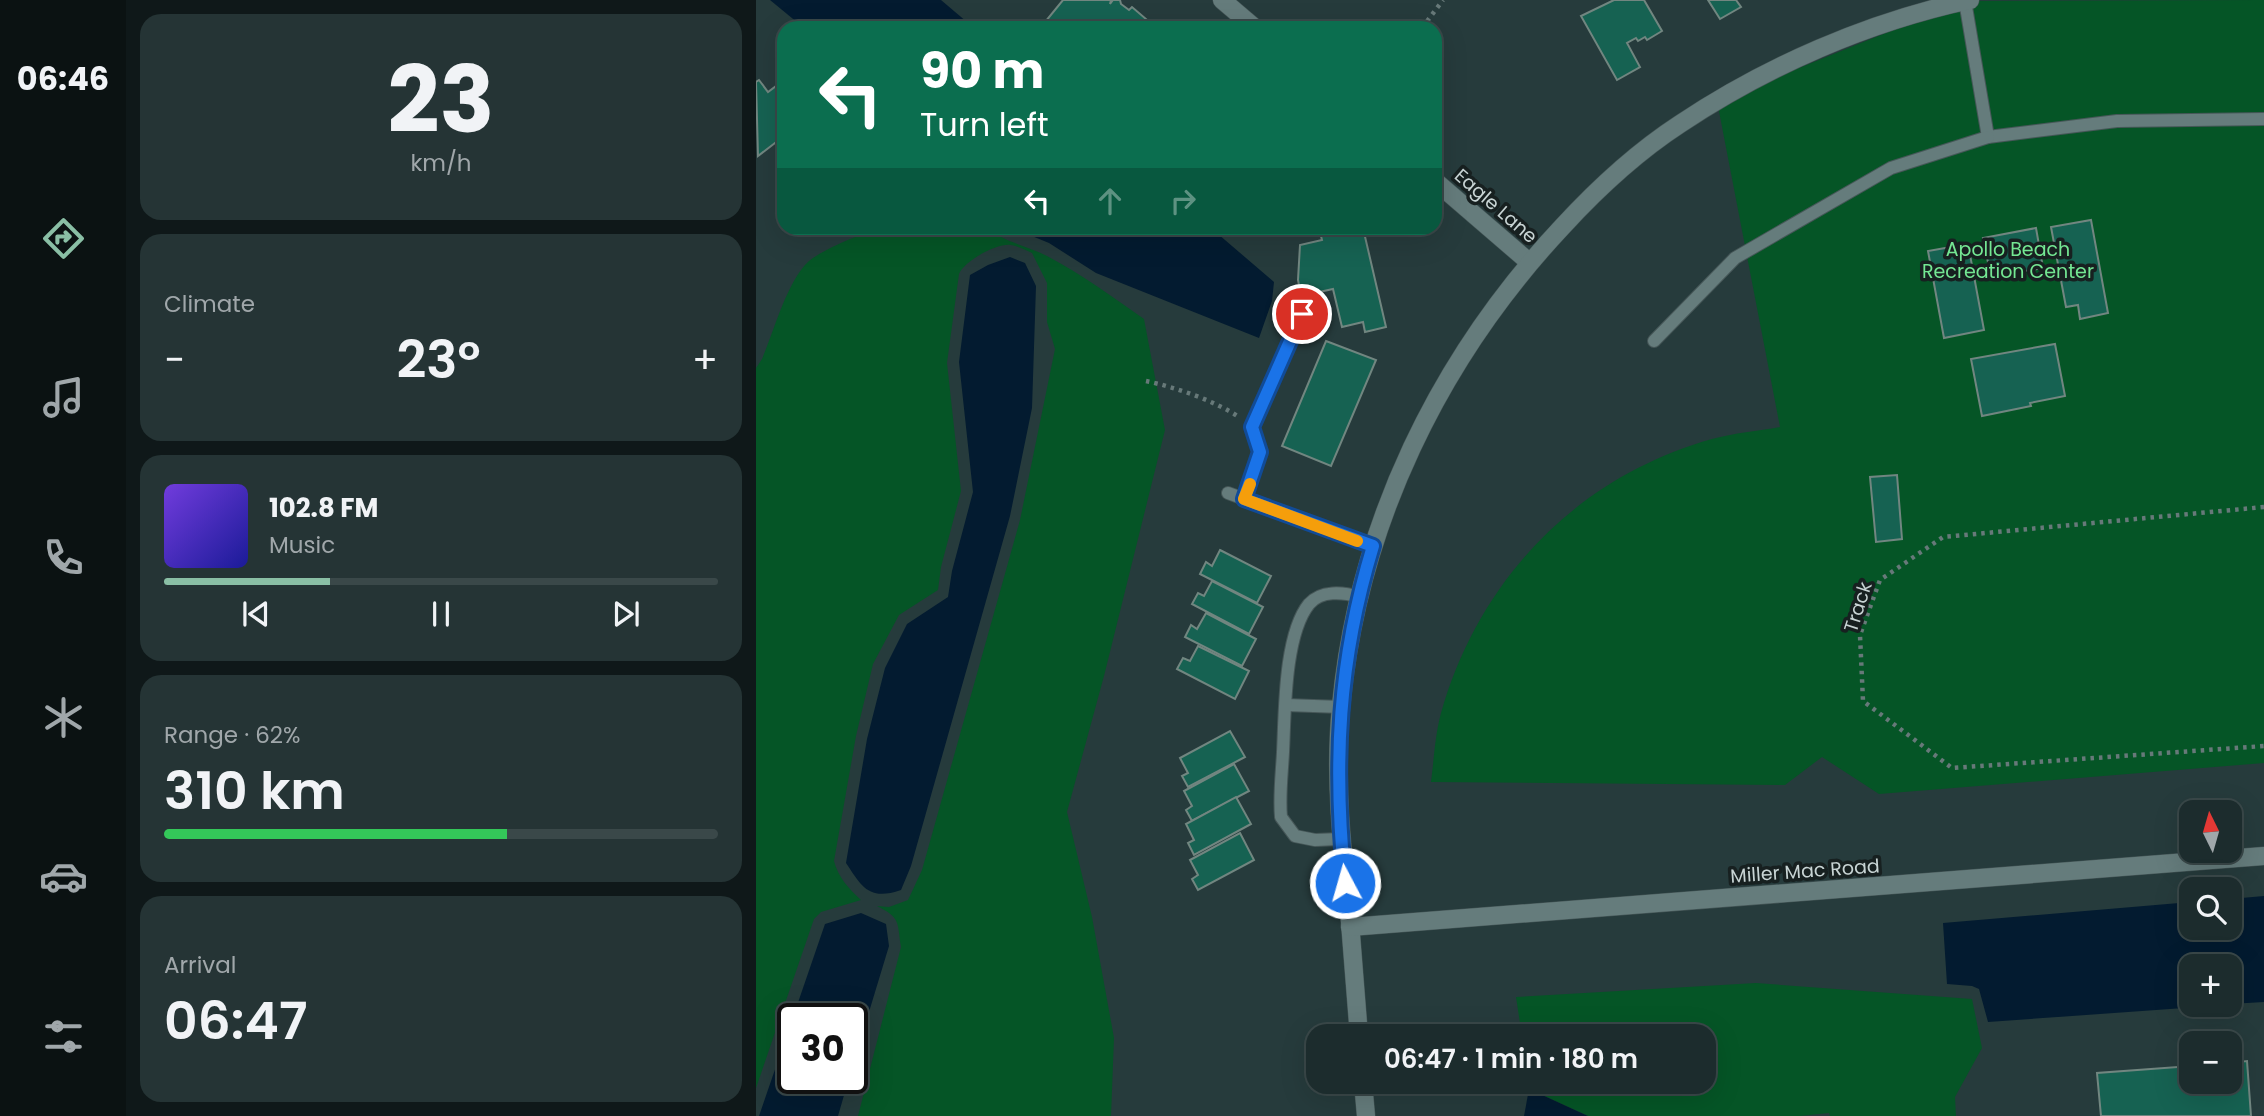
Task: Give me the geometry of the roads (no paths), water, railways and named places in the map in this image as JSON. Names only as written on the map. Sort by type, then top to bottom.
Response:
[{"type":"street","points":[[1223,0],[1247,21]]},
{"type":"street","points":[[1358,1024],[1341,839],[1338,765],[1341,707],[1349,646],[1359,597],[1382,514],[1407,455],[1444,383],[1482,323],[1529,262],[1623,167],[1679,124],[1808,54],[1879,26],[1967,0]]},
{"type":"street","name":"Eagle Lane","points":[[1442,187],[1529,262]]},
{"type":"street","name":"Miller Mac Road","points":[[1350,928],[2264,856]]},
{"type":"street","points":[[1364,1094],[1366,1116]]},
{"type":"lane","points":[[1967,0],[1988,136]]},
{"type":"lane","points":[[1654,341],[1735,258],[1891,168],[1988,136],[2117,121],[2264,119]]},
{"type":"lane","points":[[1244,499],[1260,452],[1252,427],[1302,314]]},
{"type":"lane","points":[[1228,493],[1373,546]]},
{"type":"lane","points":[[1341,839],[1315,840],[1295,836],[1281,817],[1287,673],[1295,636],[1309,604],[1318,596],[1332,594],[1346,593],[1359,597]]},
{"type":"lane","points":[[1286,705],[1341,707]]},
{"type":"water","points":[[770,0],[941,0],[966,21],[796,21]]},
{"type":"water","points":[[1029,235],[1219,235],[1274,282],[1272,301],[1259,338],[1096,273],[1049,243]]},
{"type":"water","points":[[1010,257],[1025,263],[1036,286],[1032,408],[1010,516],[911,866],[901,890],[874,893],[862,885],[846,863],[867,739],[885,668],[907,624],[948,597],[952,571],[973,492],[959,362],[970,275]]},
{"type":"water","points":[[2264,896],[2264,1002],[2242,1003],[2242,954],[2179,954],[2179,1008],[1988,1022],[1979,989],[1947,984],[1943,923],[2179,903],[2179,940],[2242,940],[2242,898]]},
{"type":"water","points":[[861,913],[886,924],[889,946],[868,1015],[868,1003],[798,1003],[825,924]]},
{"type":"water","points":[[777,1064],[777,1094],[844,1094],[838,1116],[759,1116]]},
{"type":"water","points":[[1528,1094],[1540,1094],[1588,1116],[1524,1116]]},
{"type":"park label","name":"Apollo Beach Recreation Center","points":[[2008,260]]}]
